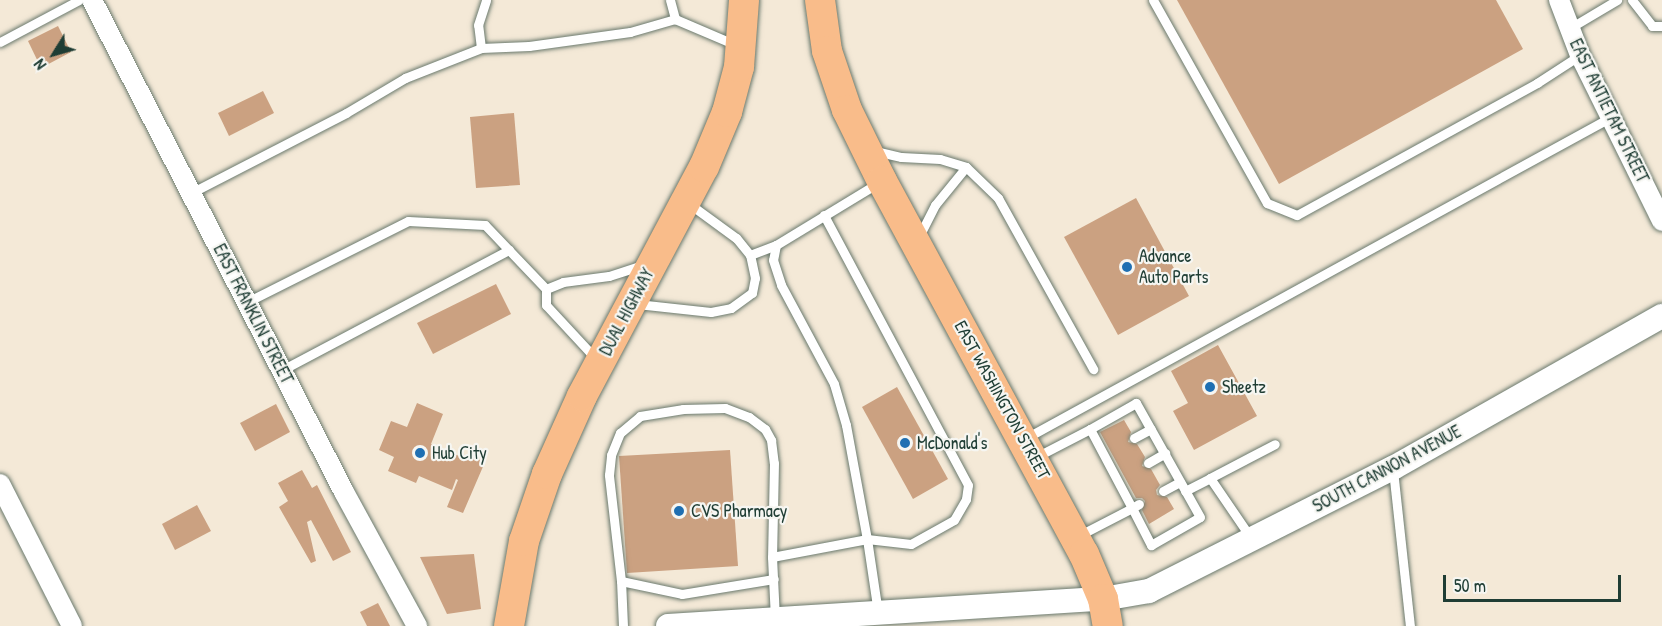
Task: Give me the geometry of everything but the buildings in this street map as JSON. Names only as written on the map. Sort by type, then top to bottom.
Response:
[{"type":"main road","name":"DUAL HIGHWAY","points":[[509,626],[524,541],[547,474],[600,362],[704,167],[727,112],[741,47],[744,0]]},
{"type":"main road","points":[[820,0],[827,51],[847,110],[882,181]]},
{"type":"main road","name":"EAST WASHINGTON STREET","points":[[882,181],[1076,537],[1106,613]]},
{"type":"street","name":"EAST FRANKLIN STREET","points":[[92,0],[282,370],[417,626]]},
{"type":"street","name":"EAST ANTIETAM STREET","points":[[1558,0],[1580,55],[1662,221]]},
{"type":"street","name":"SOUTH CANNON AVENUE","points":[[668,626],[775,621],[800,623],[878,614],[1106,613],[1393,468],[1662,316]]},
{"type":"street","points":[[0,484],[72,626]]},
{"type":"lane","points":[[0,42],[79,0]]},
{"type":"lane","points":[[482,48],[478,25],[486,0]]},
{"type":"lane","points":[[670,0],[675,19]]},
{"type":"lane","points":[[1153,0],[1267,202],[1297,215],[1526,89],[1580,55]]},
{"type":"lane","points":[[1570,28],[1617,0]]},
{"type":"lane","points":[[1632,0],[1652,26],[1662,26]]},
{"type":"lane","points":[[191,193],[308,133],[405,78],[482,48],[529,46],[630,32],[675,19],[741,47]]},
{"type":"lane","points":[[1029,449],[1611,117]]},
{"type":"lane","points":[[866,149],[902,157],[940,159],[966,167],[998,198],[1093,369]]},
{"type":"lane","points":[[916,243],[935,206],[966,167]]},
{"type":"lane","points":[[750,255],[776,244],[882,181]]},
{"type":"lane","points":[[632,303],[711,312],[731,308],[752,292],[755,279],[750,255],[736,238],[686,202]]},
{"type":"lane","points":[[772,557],[867,539],[911,544],[954,520],[966,499],[968,485],[824,215]]},
{"type":"lane","points":[[247,302],[408,221],[485,225],[546,289],[546,305],[600,362]]},
{"type":"lane","points":[[776,244],[772,260],[781,285],[834,384],[846,425],[878,614]]},
{"type":"lane","points":[[282,370],[509,250]]},
{"type":"lane","points":[[546,289],[562,282],[609,276],[654,261]]},
{"type":"lane","points":[[1029,449],[1090,429],[1136,403],[1200,518],[1151,545],[1135,506],[1108,454],[1090,429]]},
{"type":"lane","points":[[623,626],[621,581],[611,502],[611,455],[620,433],[640,416],[659,412],[725,408],[749,417],[765,429],[771,440],[774,463],[772,557],[775,621]]},
{"type":"lane","points":[[1134,438],[1151,429]]},
{"type":"lane","points":[[1185,491],[1275,444]]},
{"type":"lane","points":[[1148,463],[1165,453]]},
{"type":"lane","points":[[1393,468],[1410,626]]},
{"type":"lane","points":[[1210,478],[1252,540]]},
{"type":"lane","points":[[1163,491],[1180,482]]},
{"type":"lane","points":[[1076,537],[1135,506]]},
{"type":"lane","points":[[621,581],[682,594],[774,579]]},
{"type":"place","name":"Advance Auto Parts","points":[[1127,267]]},
{"type":"place","name":"Sheetz","points":[[1210,387]]},
{"type":"place","name":"McDonald's","points":[[905,443]]},
{"type":"place","name":"Hub City","points":[[420,453]]},
{"type":"place","name":"CVS Pharmacy","points":[[679,511]]}]
